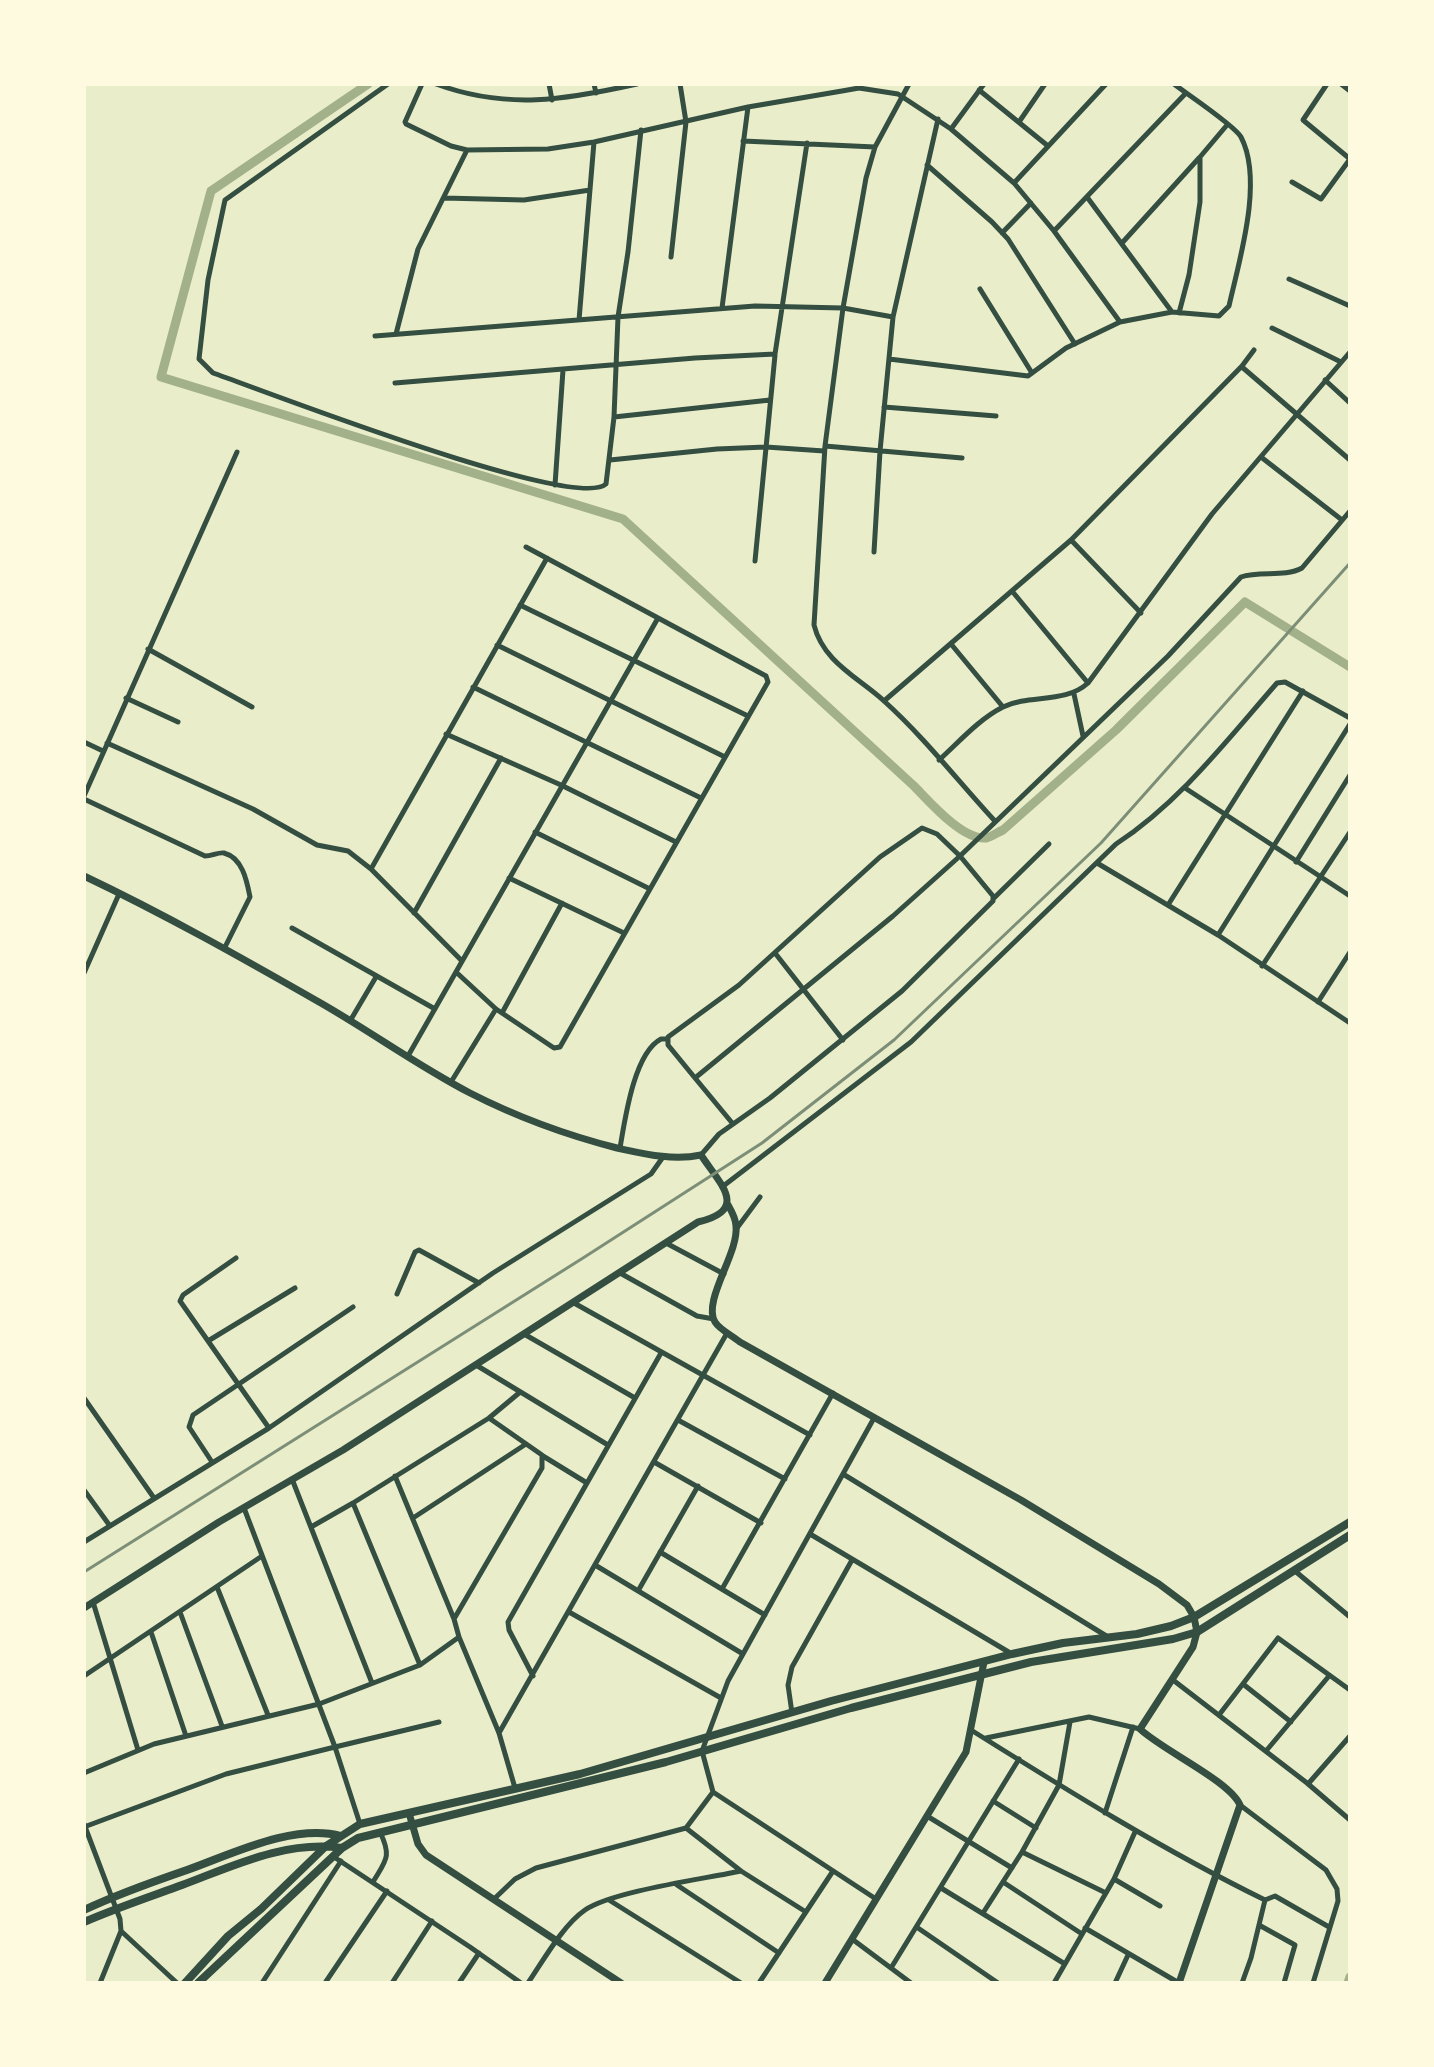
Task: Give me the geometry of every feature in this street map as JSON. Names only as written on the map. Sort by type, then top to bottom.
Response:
[{"type":"main road","points":[[191,1982],[228,1936],[261,1909],[326,1846],[360,1824],[580,1774],[1012,1654],[1171,1626],[1194,1617],[1350,1522]]},
{"type":"main road","points":[[191,1982],[337,1859],[342,1848],[354,1841],[411,1824],[486,1809],[851,1708],[1031,1662],[1173,1639],[1197,1632],[1348,1539]]},
{"type":"main road","points":[[84,1910],[264,1842],[317,1832],[340,1835],[354,1841]]},
{"type":"main road","points":[[84,1922],[265,1855],[326,1846],[342,1848]]},
{"type":"street","points":[[388,84],[228,196],[208,280],[199,359],[213,373],[467,462],[555,485],[602,488],[606,484],[614,417],[618,317],[641,130]]},
{"type":"street","points":[[422,84],[406,124],[451,146],[467,150],[548,149],[594,142],[857,86],[902,96],[951,129],[1014,183],[1054,231],[1120,322]]},
{"type":"street","points":[[436,84],[479,98],[518,101],[552,100],[637,84]]},
{"type":"street","points":[[549,84],[552,100]]},
{"type":"street","points":[[594,84],[596,93]]},
{"type":"street","points":[[671,257],[686,122],[680,84]]},
{"type":"street","points":[[909,84],[875,147],[866,178],[843,308],[825,449],[814,625],[834,660],[884,701],[994,820]]},
{"type":"street","points":[[1019,122],[1045,84]]},
{"type":"street","points":[[1014,183],[1106,84]]},
{"type":"street","points":[[889,359],[1020,377],[1032,373],[1075,344],[1120,322],[1176,312],[1219,316],[1229,306],[1250,214],[1248,159],[1240,135],[1174,84]]},
{"type":"street","points":[[1292,182],[1321,199],[1350,159],[1303,120],[1327,84]]},
{"type":"street","points":[[1341,84],[1350,91]]},
{"type":"street","points":[[951,129],[981,87],[1048,146]]},
{"type":"street","points":[[1054,231],[1186,93]]},
{"type":"street","points":[[722,308],[748,107]]},
{"type":"street","points":[[874,552],[893,317],[938,119]]},
{"type":"street","points":[[1122,243],[1227,125]]},
{"type":"street","points":[[743,141],[875,147]]},
{"type":"street","points":[[579,320],[594,142]]},
{"type":"street","points":[[755,561],[780,307],[807,143]]},
{"type":"street","points":[[396,334],[418,249],[467,150]]},
{"type":"street","points":[[1176,312],[1189,275],[1200,202],[1200,157]]},
{"type":"street","points":[[927,165],[1002,233],[1075,344]]},
{"type":"street","points":[[444,198],[524,200],[590,190]]},
{"type":"street","points":[[1087,197],[1176,312]]},
{"type":"street","points":[[1002,233],[1031,203]]},
{"type":"street","points":[[1289,279],[1350,306]]},
{"type":"street","points":[[980,289],[1032,373]]},
{"type":"street","points":[[375,336],[722,308],[843,308],[893,317]]},
{"type":"street","points":[[1272,328],[1341,362]]},
{"type":"street","points":[[884,701],[1071,540],[1242,366],[1254,350]]},
{"type":"street","points":[[939,760],[1003,707],[1016,702],[1074,694],[1088,683],[1212,514],[1350,352]]},
{"type":"street","points":[[395,383],[775,354]]},
{"type":"street","points":[[1242,366],[1350,460]]},
{"type":"street","points":[[555,485],[563,370]]},
{"type":"street","points":[[1325,380],[1350,403]]},
{"type":"street","points":[[614,417],[770,400]]},
{"type":"street","points":[[884,407],[996,416]]},
{"type":"street","points":[[610,460],[766,447],[962,458]]},
{"type":"street","points":[[224,949],[250,897],[241,866],[236,860],[222,853],[205,856],[84,797],[237,452]]},
{"type":"street","points":[[1261,457],[1342,520]]},
{"type":"street","points":[[695,1078],[893,916],[960,856],[1168,656],[1241,577],[1302,568],[1350,511]]},
{"type":"street","points":[[1071,540],[1141,613]]},
{"type":"street","points":[[456,972],[499,1011],[557,1049],[768,682],[766,676],[526,547]]},
{"type":"street","points":[[371,869],[547,558]]},
{"type":"street","points":[[1012,591],[1088,683]]},
{"type":"street","points":[[520,605],[748,716]]},
{"type":"street","points":[[408,1056],[658,618]]},
{"type":"street","points":[[951,644],[1003,707]]},
{"type":"street","points":[[497,645],[725,757]]},
{"type":"street","points":[[148,649],[252,707]]},
{"type":"street","points":[[722,1187],[911,1042],[1116,844],[1152,819],[1185,788],[1277,683],[1285,682],[1350,721],[1218,935]]},
{"type":"street","points":[[473,687],[701,798]]},
{"type":"street","points":[[1168,905],[1303,691]]},
{"type":"street","points":[[1074,694],[1083,737]]},
{"type":"street","points":[[126,698],[178,722]]},
{"type":"street","points":[[446,734],[561,785],[676,842]]},
{"type":"street","points":[[84,742],[103,751]]},
{"type":"street","points":[[107,743],[253,809],[317,845],[348,851],[371,869],[462,961]]},
{"type":"street","points":[[414,913],[501,758]]},
{"type":"street","points":[[1296,862],[1350,775]]},
{"type":"street","points":[[1185,788],[1274,848],[1349,893]]},
{"type":"street","points":[[620,1148],[638,1072],[651,1045],[666,1039],[727,994],[869,866],[922,828],[937,834],[960,856],[994,898]]},
{"type":"street","points":[[535,832],[650,889]]},
{"type":"street","points":[[1262,966],[1350,832]]},
{"type":"street","points":[[84,876],[224,949],[501,1109],[535,1123],[663,1157],[701,1155],[719,1134],[843,1040],[902,991],[1049,844]]},
{"type":"street","points":[[1097,863],[1218,935],[1350,1023]]},
{"type":"street","points":[[509,878],[624,933]]},
{"type":"street","points":[[84,973],[120,893]]},
{"type":"street","points":[[451,1082],[499,1011],[562,903]]},
{"type":"street","points":[[292,928],[435,1009]]},
{"type":"street","points":[[1318,1002],[1350,952]]},
{"type":"street","points":[[775,953],[843,1040]]},
{"type":"street","points":[[350,1021],[376,977]]},
{"type":"street","points":[[666,1039],[733,1124]]},
{"type":"street","points":[[84,1608],[343,1450],[698,1222],[717,1217],[726,1207],[727,1194],[701,1155]]},
{"type":"street","points":[[84,1542],[269,1428],[479,1283],[651,1174],[663,1157]]},
{"type":"street","points":[[760,1197],[737,1229],[733,1250],[714,1301],[716,1324],[1075,1532],[1159,1584],[1187,1605],[1194,1617],[1197,1632],[1193,1647],[1137,1728],[1105,1813]]},
{"type":"street","points":[[727,1201],[737,1229]]},
{"type":"street","points":[[666,1243],[724,1274]]},
{"type":"street","points":[[397,1294],[415,1252],[419,1250],[479,1283]]},
{"type":"street","points":[[236,1258],[180,1301],[269,1428]]},
{"type":"street","points":[[620,1273],[697,1316],[714,1319]]},
{"type":"street","points":[[208,1341],[295,1288]]},
{"type":"street","points":[[573,1302],[810,1435]]},
{"type":"street","points":[[212,1462],[189,1427],[190,1420],[353,1307]]},
{"type":"street","points":[[499,1733],[727,1332]]},
{"type":"street","points":[[523,1333],[635,1398]]},
{"type":"street","points":[[533,1676],[509,1630],[508,1622],[661,1353]]},
{"type":"street","points":[[475,1365],[608,1445]]},
{"type":"street","points":[[311,1527],[489,1418],[519,1393]]},
{"type":"street","points":[[722,1589],[833,1393]]},
{"type":"street","points":[[84,1398],[154,1498]]},
{"type":"street","points":[[489,1418],[587,1483]]},
{"type":"street","points":[[874,1418],[743,1654],[721,1699],[702,1751],[713,1792],[876,1899]]},
{"type":"street","points":[[678,1420],[785,1479]]},
{"type":"street","points":[[413,1518],[526,1444]]},
{"type":"street","points":[[454,1619],[542,1468],[542,1455]]},
{"type":"street","points":[[654,1462],[761,1523]]},
{"type":"street","points":[[843,1474],[1108,1637]]},
{"type":"street","points":[[395,1476],[499,1733],[515,1788]]},
{"type":"street","points":[[292,1479],[372,1684]]},
{"type":"street","points":[[638,1591],[698,1486]]},
{"type":"street","points":[[84,1490],[110,1526]]},
{"type":"street","points":[[353,1503],[420,1665]]},
{"type":"street","points":[[244,1508],[335,1747],[360,1824]]},
{"type":"street","points":[[810,1534],[1012,1654]]},
{"type":"street","points":[[660,1552],[765,1615]]},
{"type":"street","points":[[84,1676],[262,1556]]},
{"type":"street","points":[[792,1713],[788,1685],[792,1667],[852,1560]]},
{"type":"street","points":[[595,1565],[743,1654]]},
{"type":"street","points":[[1295,1571],[1350,1617]]},
{"type":"street","points":[[217,1587],[268,1715]]},
{"type":"street","points":[[93,1602],[138,1750]]},
{"type":"street","points":[[180,1612],[222,1726]]},
{"type":"street","points":[[569,1612],[721,1699]]},
{"type":"street","points":[[151,1632],[186,1736]]},
{"type":"street","points":[[84,1773],[138,1750],[222,1726],[319,1704],[420,1665],[459,1637]]},
{"type":"street","points":[[1219,1715],[1278,1638],[1350,1690]]},
{"type":"street","points":[[825,1983],[966,1752],[984,1662]]},
{"type":"street","points":[[1266,1751],[1329,1676]]},
{"type":"street","points":[[1173,1680],[1350,1820]]},
{"type":"street","points":[[1243,1684],[1291,1722]]},
{"type":"street","points":[[985,1738],[1089,1717],[1137,1728],[1214,1780],[1240,1805],[1326,1870],[1339,1895],[1313,1983]]},
{"type":"street","points":[[100,1983],[121,1931],[120,1919],[84,1826],[226,1774],[439,1722]]},
{"type":"street","points":[[983,1913],[1059,1785],[1070,1722]]},
{"type":"street","points":[[971,1730],[1135,1832],[1265,1900],[1275,1896],[1329,1927]]},
{"type":"street","points":[[1308,1784],[1350,1736]]},
{"type":"street","points":[[891,1968],[1019,1759]]},
{"type":"street","points":[[494,1899],[515,1879],[536,1868],[686,1828],[713,1792]]},
{"type":"street","points":[[993,1801],[1036,1828]]},
{"type":"street","points":[[1085,1928],[1179,1983],[1240,1805]]},
{"type":"street","points":[[409,1813],[418,1844],[426,1855],[621,1983]]},
{"type":"street","points":[[927,1816],[1012,1868]]},
{"type":"street","points":[[686,1828],[741,1871],[806,1912]]},
{"type":"street","points":[[373,1882],[387,1859],[388,1851],[380,1832]]},
{"type":"street","points":[[1054,1983],[1114,1879],[1135,1832]]},
{"type":"street","points":[[1022,1852],[1106,1893]]},
{"type":"street","points":[[262,1983],[337,1859],[521,1983]]},
{"type":"street","points":[[528,1983],[557,1941],[584,1910],[608,1899],[741,1871]]},
{"type":"street","points":[[759,1983],[833,1871]]},
{"type":"street","points":[[1114,1879],[1160,1906]]},
{"type":"street","points":[[1003,1882],[1082,1934]]},
{"type":"street","points":[[677,1885],[779,1953]]},
{"type":"street","points":[[941,1888],[1065,1964]]},
{"type":"street","points":[[325,1983],[387,1891]]},
{"type":"street","points":[[608,1899],[741,1983]]},
{"type":"street","points":[[1242,1983],[1265,1900]]},
{"type":"street","points":[[392,1983],[432,1921]]},
{"type":"street","points":[[1259,1925],[1295,1945],[1284,1983]]},
{"type":"street","points":[[918,1928],[998,1983]]},
{"type":"street","points":[[121,1931],[177,1983]]},
{"type":"street","points":[[852,1939],[911,1983]]},
{"type":"street","points":[[459,1983],[479,1953]]},
{"type":"street","points":[[1115,1983],[1128,1955]]},
{"type":"waterway","points":[[368,84],[211,191],[161,377],[623,519],[947,818],[977,837],[986,838],[1003,830],[1116,730],[1245,602],[1350,667]]},
{"type":"waterway","points":[[1348,1983],[1350,1977]]},
{"type":"railway","points":[[84,1572],[762,1143],[894,1040],[1101,843],[1350,563]]}]
